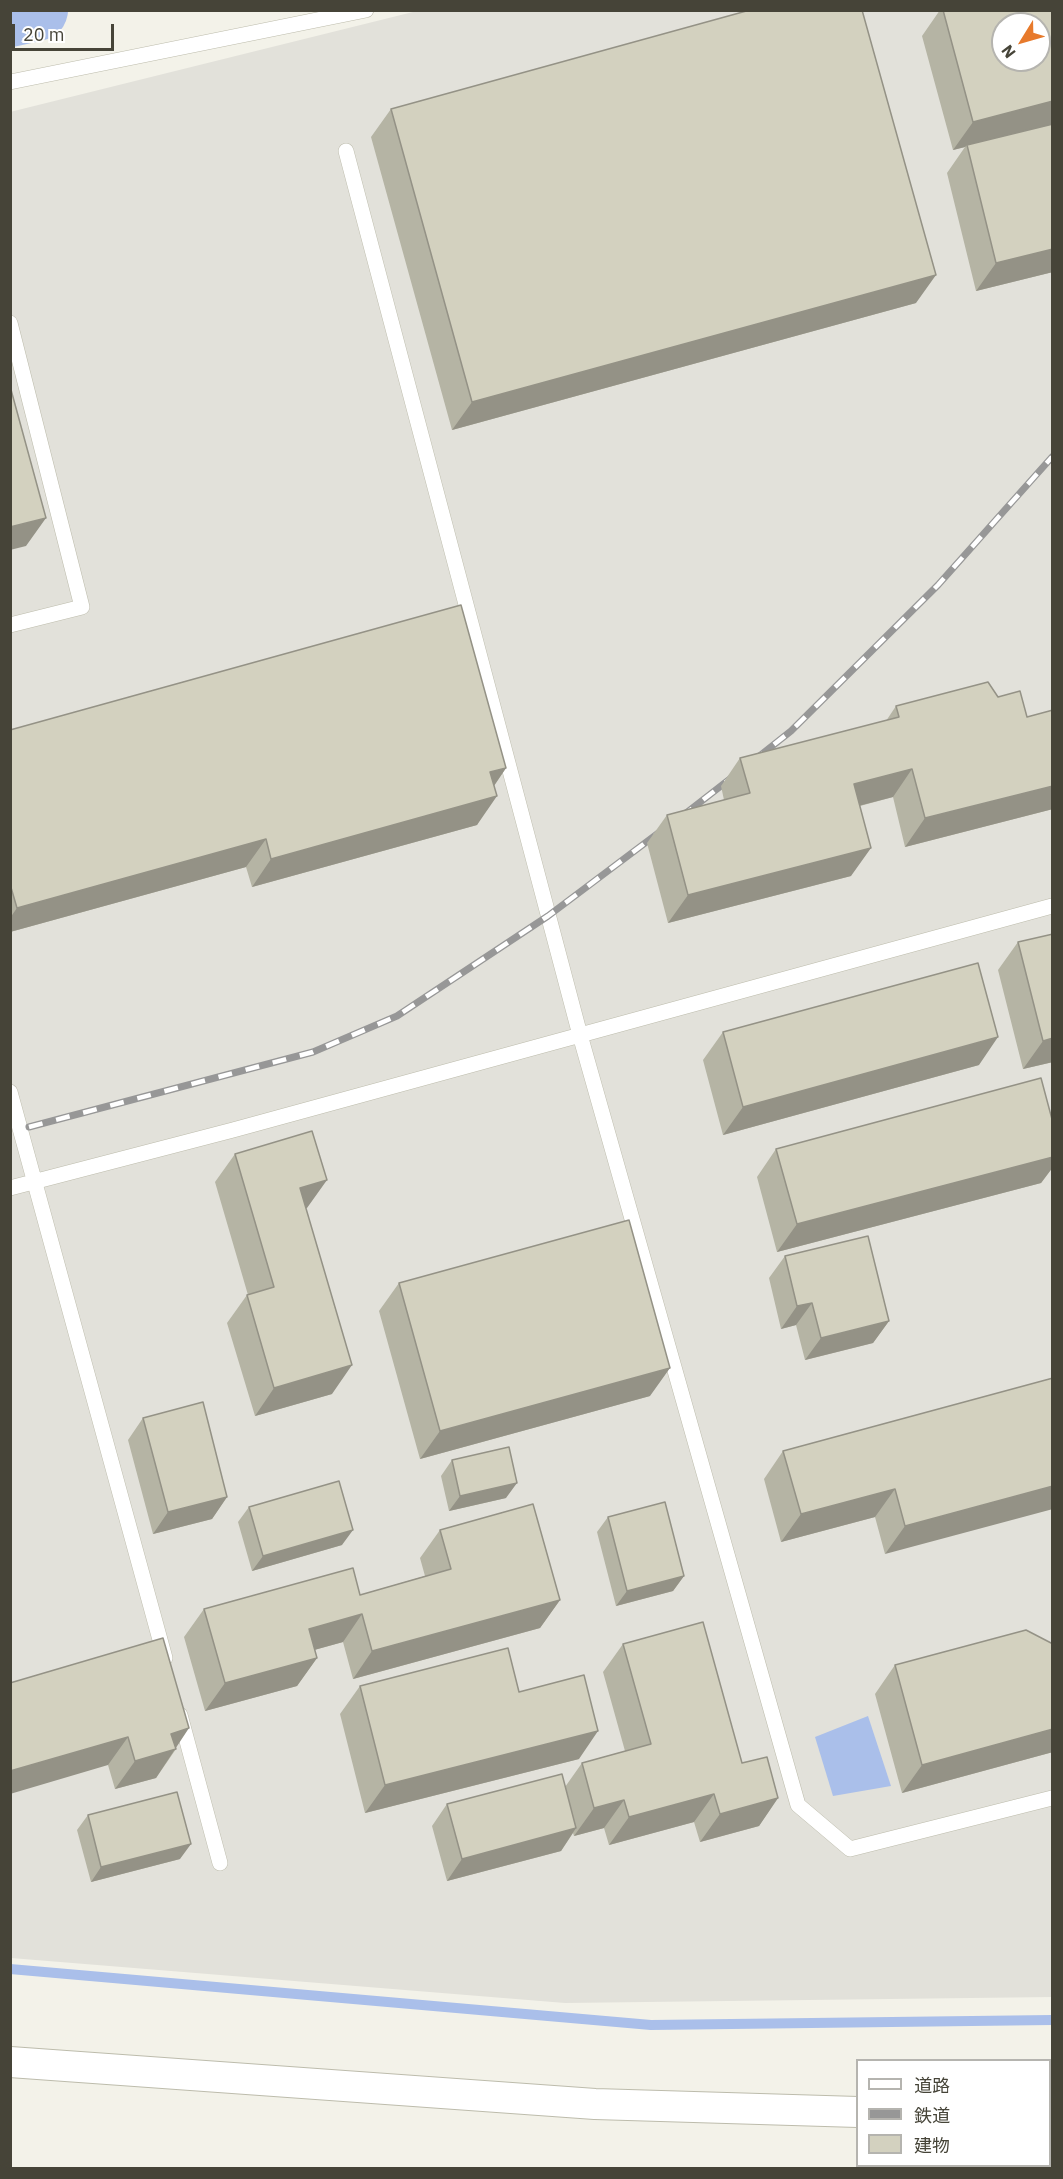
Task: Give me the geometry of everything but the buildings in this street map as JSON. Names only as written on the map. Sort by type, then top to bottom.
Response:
[{"type":"street","points":[[10,2062],[595,2104],[856,2112]]},
{"type":"lane","points":[[10,82],[366,10]]},
{"type":"lane","points":[[346,151],[580,1035],[798,1805],[850,1849],[1053,1798]]},
{"type":"lane","points":[[10,323],[82,607],[10,625]]},
{"type":"lane","points":[[10,1188],[1053,906]]},
{"type":"lane","points":[[10,1092],[170,1678]]},
{"type":"lane","points":[[176,1701],[220,1863]]},
{"type":"shaded area","points":[[417,11],[1052,11],[1052,1997],[565,2003],[11,1958],[10,112]]},
{"type":"water","points":[[868,1716],[891,1786],[833,1796],[815,1737]]},
{"type":"waterway","points":[[10,16],[37,10]]},
{"type":"waterway","points":[[10,1969],[651,2025],[1052,2020]]},
{"type":"railway","points":[[752,762],[791,731],[938,585],[1052,457]]},
{"type":"railway","points":[[681,817],[735,775]]},
{"type":"railway","points":[[29,1127],[313,1052],[397,1016],[548,916],[661,831]]}]
